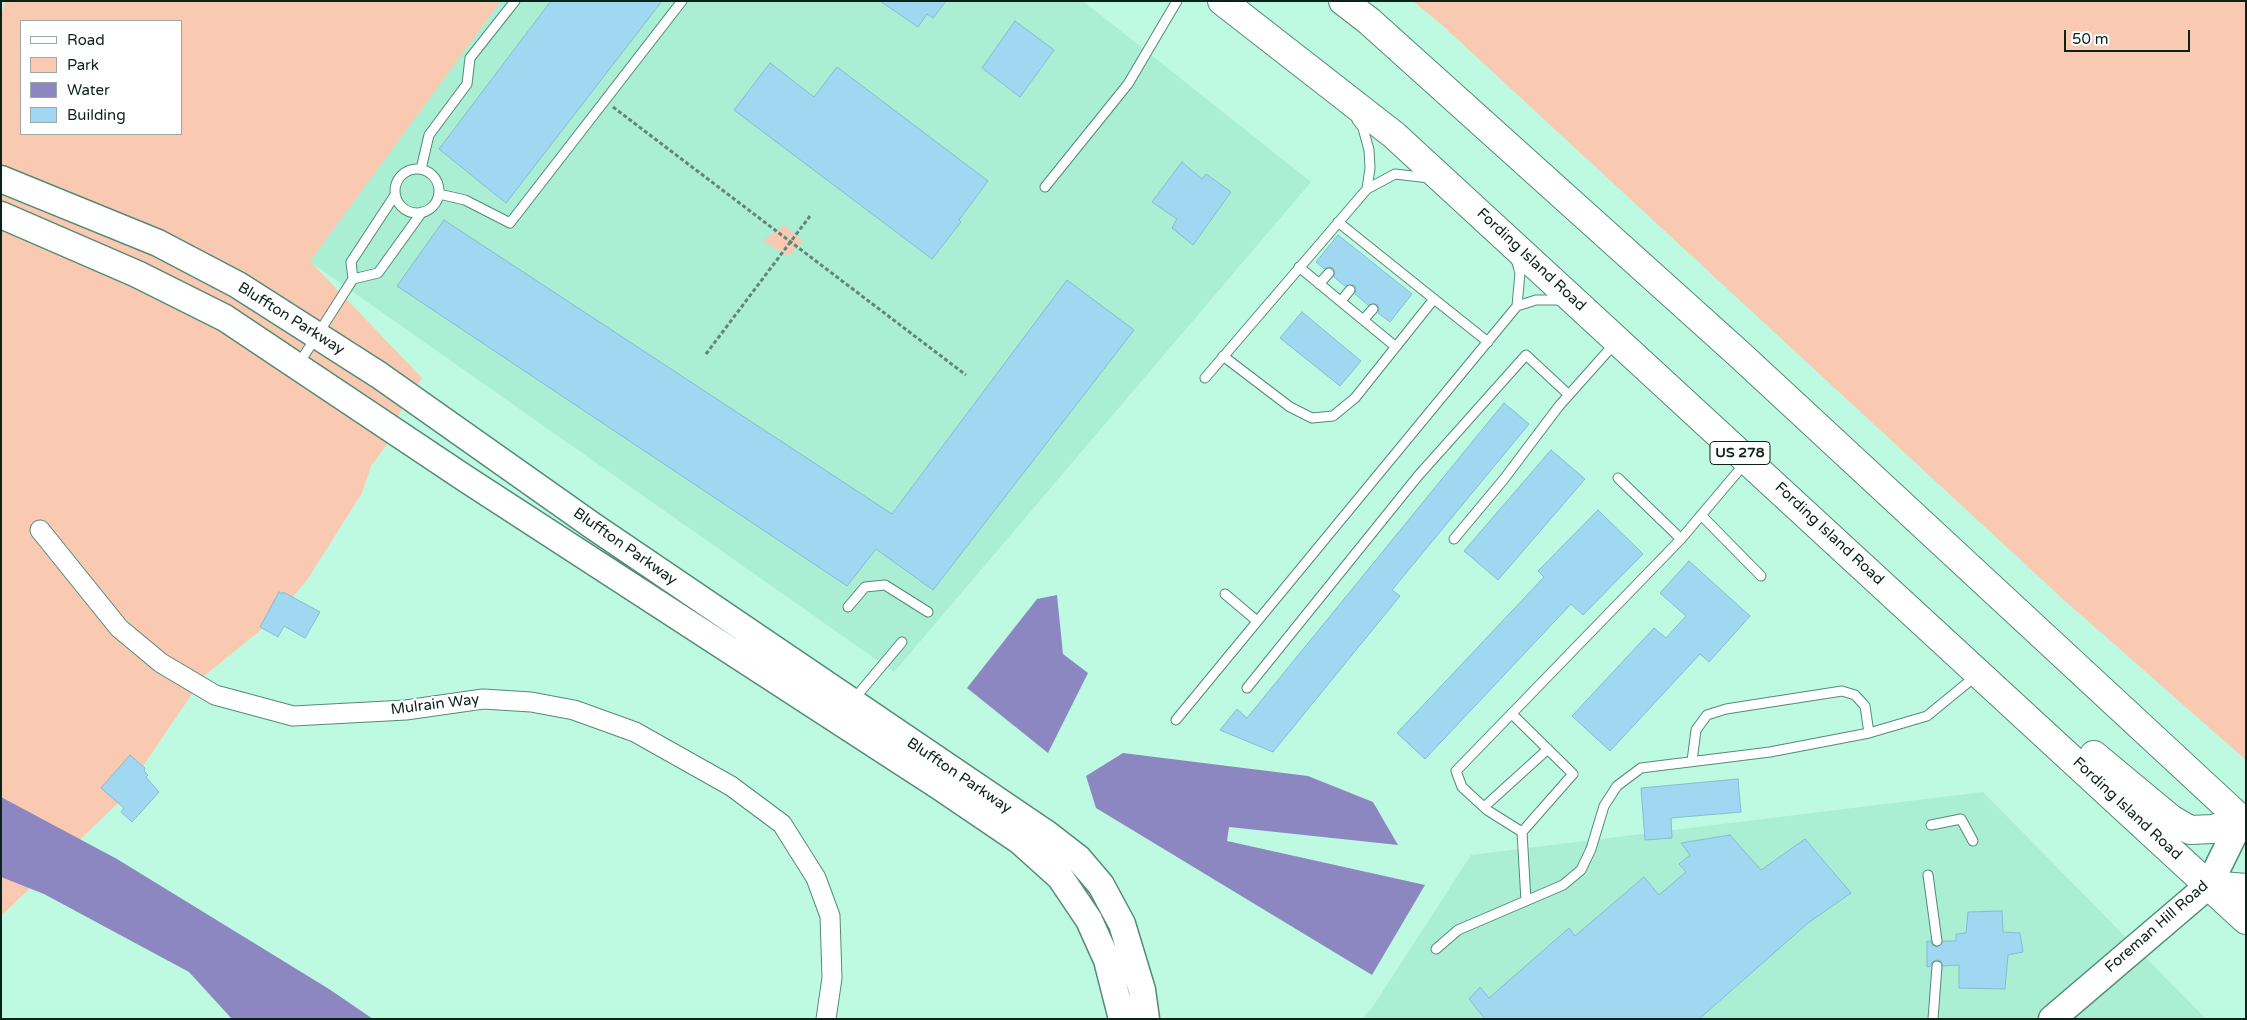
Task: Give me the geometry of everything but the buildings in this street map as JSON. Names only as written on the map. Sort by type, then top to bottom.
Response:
[{"type":"highway","name":"Fording Island Road","points":[[1222,1],[1394,135],[2246,920]]},
{"type":"highway","points":[[1343,1],[1369,21],[1739,354],[2244,820]]},
{"type":"highway","points":[[1925,623],[1986,666],[2171,818],[2190,830],[2213,829],[2244,820]]},
{"type":"highway","points":[[2209,885],[2246,888]]},
{"type":"main road","name":"Bluffton Parkway","points":[[1,179],[158,243],[238,285],[379,375],[593,526],[851,703],[1047,834],[1078,858],[1101,885],[1122,924],[1142,990],[1146,1019]]},
{"type":"main road","name":"Bluffton Parkway","points":[[1,215],[138,274],[225,318],[466,479],[939,786],[1020,841],[1060,877],[1089,920],[1107,960],[1122,1019]]},
{"type":"main road","name":"Foreman Hill Road","points":[[2052,1019],[2209,885],[2244,820]]},
{"type":"street","name":"Mulrain Way","points":[[40,530],[119,628],[162,663],[215,695],[293,716],[406,710],[483,698],[574,710],[635,732],[731,786],[782,824],[816,878],[830,916],[832,978],[826,1019]]},
{"type":"lane","points":[[421,169],[429,135],[467,84],[470,58],[515,1]]},
{"type":"lane","points":[[439,194],[465,200],[510,223],[682,1]]},
{"type":"lane","points":[[1046,187],[1128,84],[1177,1]]},
{"type":"lane","points":[[1338,91],[1363,128],[1369,150],[1370,168],[1367,189]]},
{"type":"lane","points":[[412,169],[421,169],[435,178],[439,194],[436,202],[430,208],[422,212],[413,212],[405,209],[399,203],[395,195],[395,187],[398,179],[404,173],[412,169]]},
{"type":"lane","points":[[1205,378],[1367,189],[1395,174],[1410,174],[1429,178],[1458,193]]},
{"type":"lane","points":[[297,366],[354,279],[352,262],[395,195]]},
{"type":"lane","points":[[354,279],[378,273],[422,212]]},
{"type":"lane","points":[[1338,222],[1488,342]]},
{"type":"lane","points":[[1351,246],[1358,238]]},
{"type":"lane","points":[[1513,244],[1520,273],[1517,306]]},
{"type":"lane","points":[[1373,263],[1380,255]]},
{"type":"lane","points":[[1299,267],[1396,347]]},
{"type":"lane","points":[[1395,281],[1402,272]]},
{"type":"lane","points":[[1319,284],[1329,273]]},
{"type":"lane","points":[[1341,301],[1350,290]]},
{"type":"lane","points":[[1223,356],[1290,407],[1312,418],[1333,416],[1356,398],[1434,298]]},
{"type":"lane","points":[[1176,720],[1517,306],[1536,300],[1576,301]]},
{"type":"lane","points":[[1364,320],[1373,309]]},
{"type":"lane","points":[[1454,538],[1504,479],[1569,395],[1617,340]]},
{"type":"lane","points":[[1247,688],[1418,476],[1526,355],[1569,395]]},
{"type":"lane","points":[[1522,832],[1484,807],[1462,787],[1456,771],[1681,539],[1747,460]]},
{"type":"lane","points":[[1618,478],[1681,539]]},
{"type":"lane","points":[[1701,515],[1761,576]]},
{"type":"lane","points":[[848,607],[865,587],[885,585],[928,612]]},
{"type":"lane","points":[[1225,594],[1257,621]]},
{"type":"lane","points":[[851,703],[902,642]]},
{"type":"lane","points":[[1436,949],[1458,930],[1562,885],[1581,870],[1591,849],[1604,806],[1617,786],[1641,768],[1770,752],[1869,733],[1927,716],[1980,673]]},
{"type":"lane","points":[[1692,762],[1696,730],[1707,715],[1726,709],[1842,691],[1855,695],[1865,706],[1869,733]]},
{"type":"lane","points":[[1512,714],[1573,774],[1522,832],[1526,900]]},
{"type":"lane","points":[[1484,807],[1548,749]]},
{"type":"lane","points":[[1931,825],[1961,819],[1973,841]]},
{"type":"lane","points":[[1928,876],[1937,941]]},
{"type":"lane","points":[[1933,1019],[1937,966]]},
{"type":"path","points":[[605,101],[966,375]]},
{"type":"path","points":[[706,354],[810,216]]},
{"type":"shaded area","points":[[501,1],[1083,1],[1311,182],[894,672],[309,261]]},
{"type":"shaded area","points":[[1983,792],[2206,1019],[1362,1019],[1372,1008],[1471,855]]},
{"type":"green space","points":[[5,1],[501,1],[310,261],[422,378],[402,407],[390,440],[371,466],[362,493],[307,580],[273,620],[204,676],[118,803],[1,916],[1,16]]},
{"type":"green space","points":[[1413,1],[2246,1],[2246,760],[2064,600],[1442,25]]},
{"type":"green space","points":[[784,225],[803,241],[789,256],[762,241]]},
{"type":"water","points":[[1057,595],[1063,654],[1088,673],[1048,753],[967,688],[1037,599]]},
{"type":"water","points":[[1123,753],[1308,776],[1373,802],[1398,845],[1229,827],[1227,841],[1425,885],[1372,975],[1096,808],[1086,776]]},
{"type":"water","points":[[1,797],[117,859],[329,989],[373,1019],[232,1019],[189,972],[44,894],[1,877]]}]
